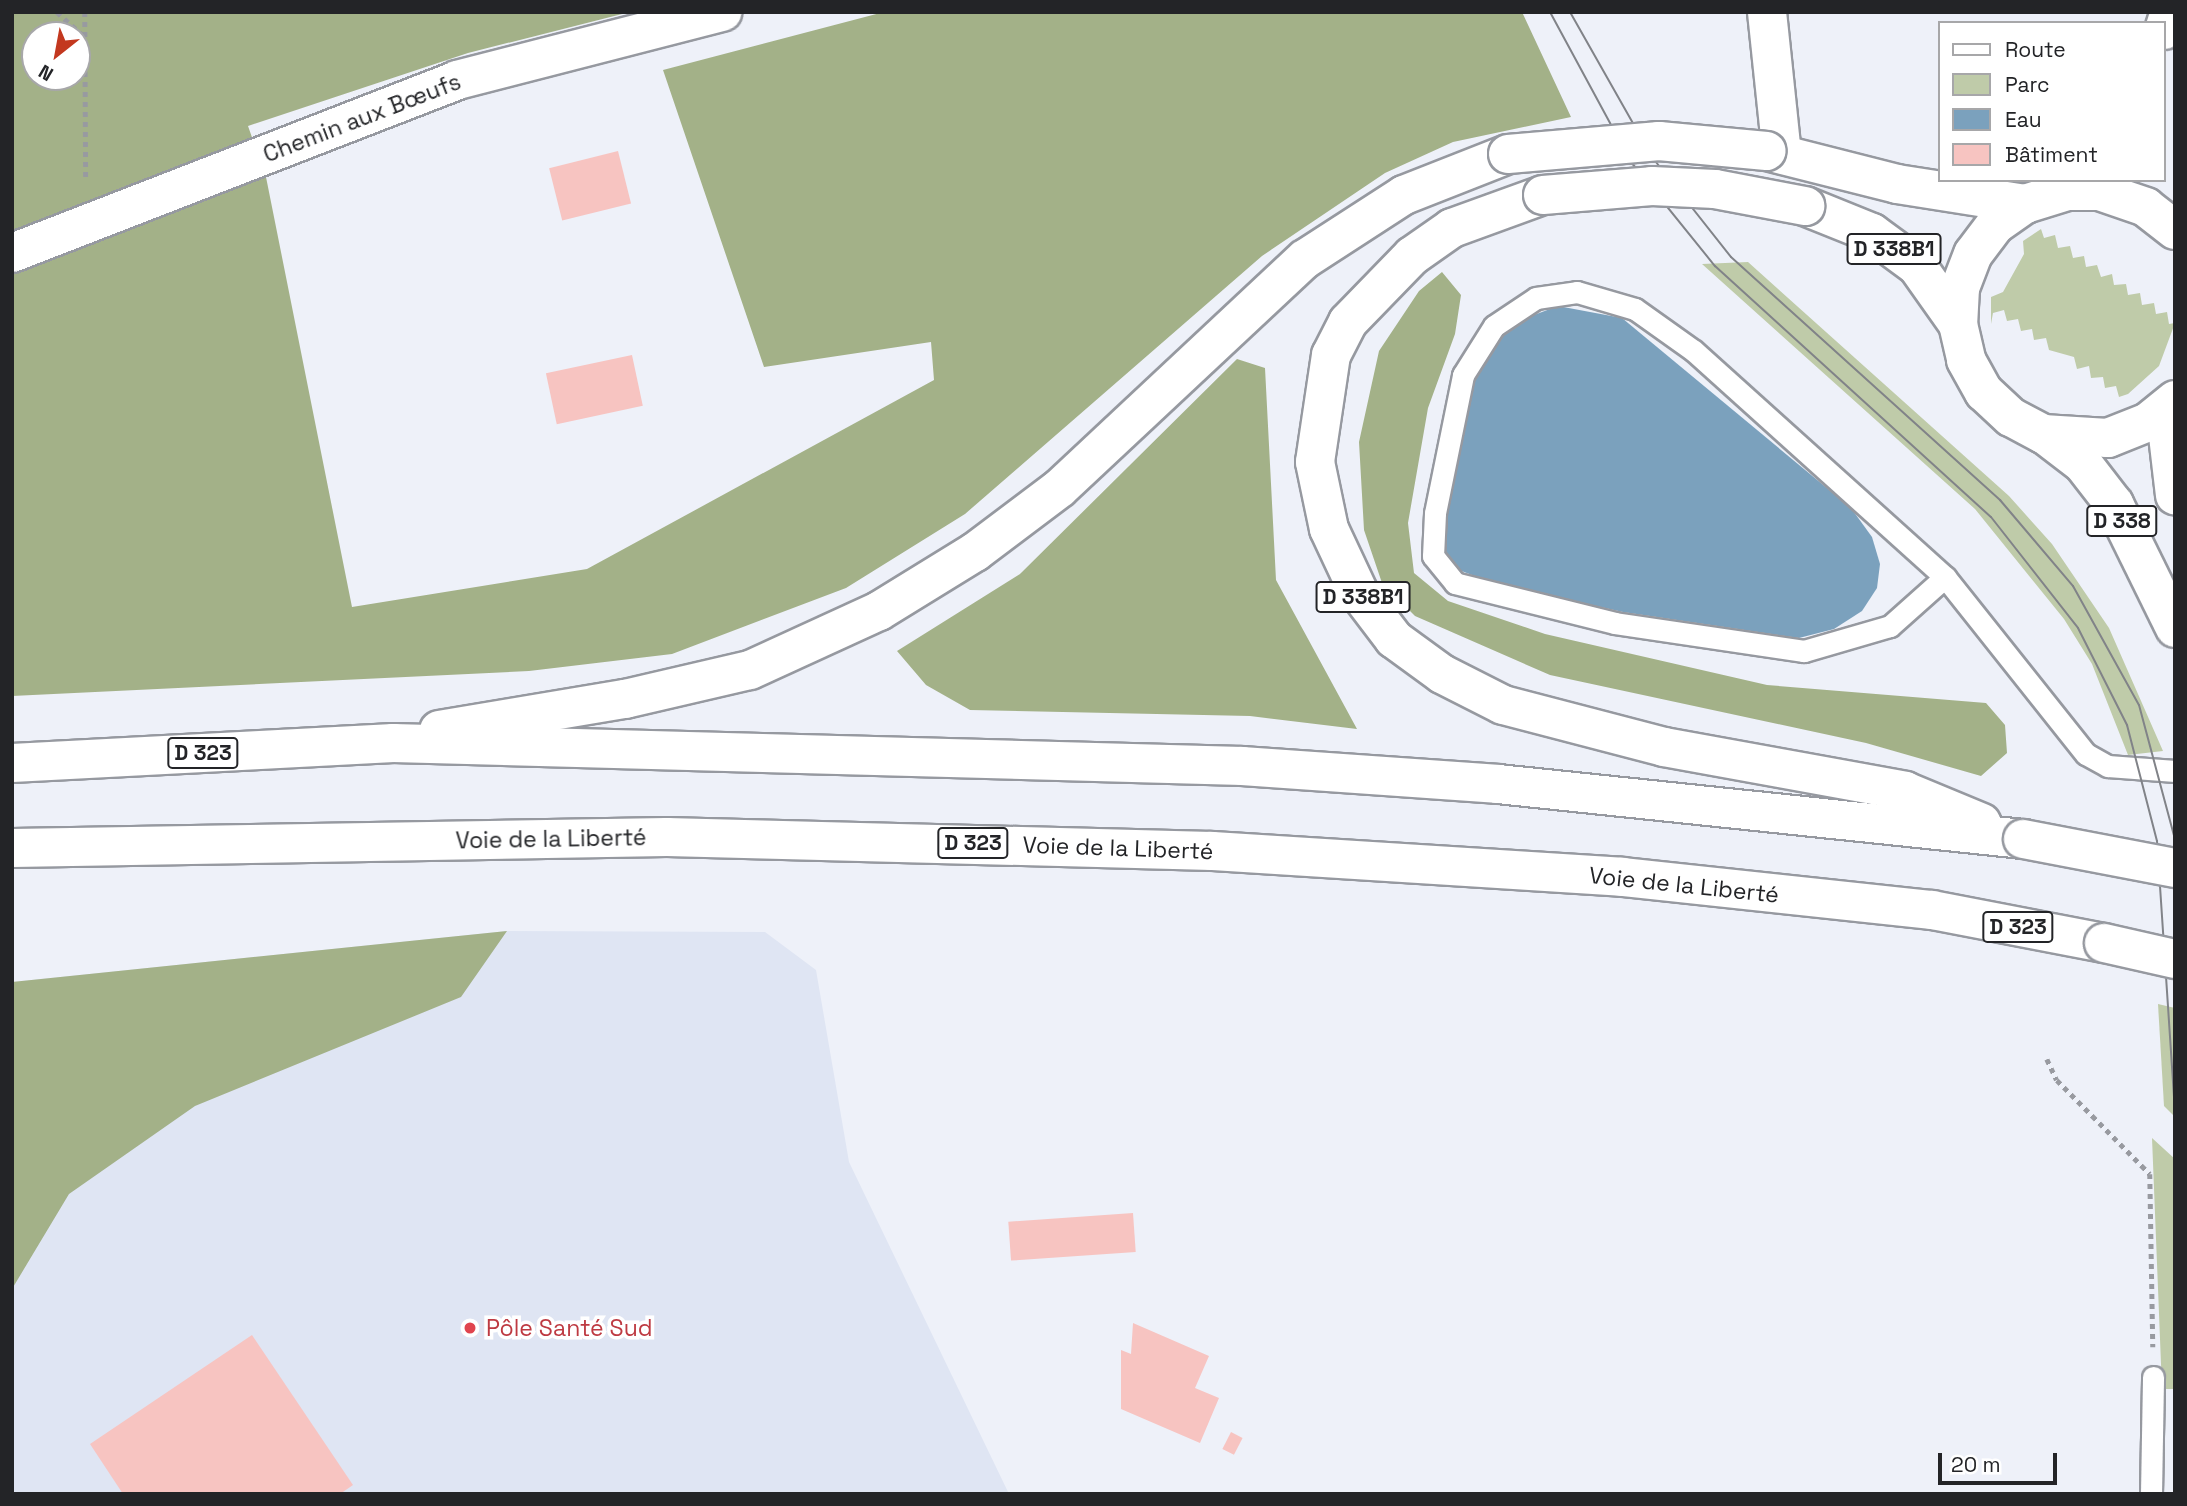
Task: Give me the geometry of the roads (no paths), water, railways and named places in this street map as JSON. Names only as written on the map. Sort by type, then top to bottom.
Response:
[{"type":"main road","name":"Chemin aux Bœufs","points":[[12,253],[457,80],[722,12]]},
{"type":"main road","points":[[1767,12],[1774,152]]},
{"type":"main road","points":[[393,743],[474,720],[625,699],[750,670],[879,611],[1060,488],[1305,259],[1404,195],[1508,154],[1659,141],[1774,152],[1897,184],[2025,204]]},
{"type":"main road","name":"D 338B1","points":[[1958,324],[1917,266],[1872,233],[1805,206],[1715,189],[1652,186],[1543,195],[1452,228],[1412,256],[1355,313],[1331,355],[1315,462],[1329,529],[1359,593],[1394,639],[1442,674],[1503,705],[1664,747],[1905,792],[2023,839]]},
{"type":"main road","points":[[2170,405],[2108,438],[2043,433],[2011,417],[1984,392],[1966,360],[1958,324],[1960,288],[1973,254],[1995,225],[2025,204],[2071,186],[2131,200],[2175,230]]},
{"type":"main road","name":"D 338","points":[[2170,405],[2175,495]]},
{"type":"main road","name":"D 338","points":[[2043,433],[2083,464],[2113,504],[2175,628]]},
{"type":"main road","name":"D 323","points":[[12,763],[393,743],[1243,765],[1498,784],[2023,839],[2175,869]]},
{"type":"main road","name":"Voie de la Liberté","points":[[12,848],[667,837],[1212,851],[1622,877],[1932,910],[2175,959]]},
{"type":"lane","points":[[1945,577],[1890,626],[1804,651],[1615,623],[1455,583],[1433,556],[1435,513],[1463,375],[1476,348],[1518,306],[1558,292],[1617,301],[1694,351],[1945,577],[2086,754],[2108,766],[2175,771]]},
{"type":"lane","points":[[2151,1494],[2153,1377]]},
{"type":"water","points":[[1558,306],[1622,318],[1851,508],[1872,537],[1880,564],[1877,588],[1862,611],[1834,629],[1799,638],[1623,612],[1493,583],[1451,567],[1442,539],[1450,462],[1475,369],[1513,323]]},
{"type":"tram line","points":[[1550,12],[1631,162],[1715,266],[1991,517],[2078,628],[2127,725],[2157,841],[2175,1109]]},
{"type":"tram line","points":[[1570,12],[1652,157],[1731,257],[2000,500],[2073,586],[2139,705],[2175,839]]},
{"type":"place","name":"Pôle Santé Sud","points":[[470,1328]]}]
